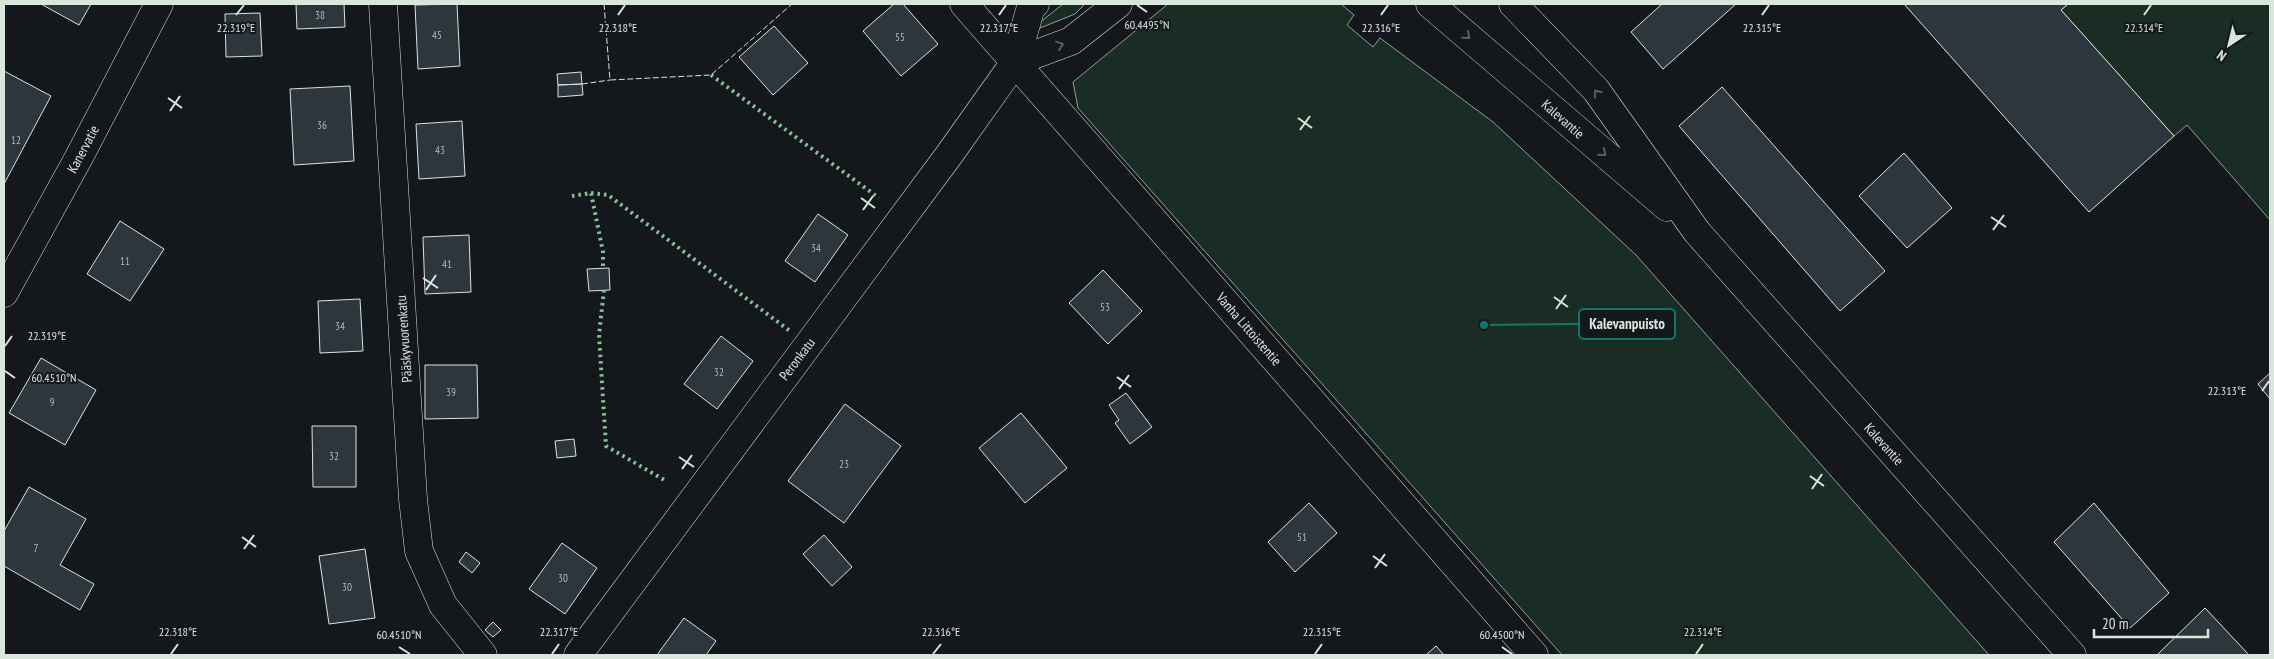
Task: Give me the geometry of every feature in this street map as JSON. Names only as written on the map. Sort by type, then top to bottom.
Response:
[{"type":"street","name":"Kanervatie","points":[[4,293],[78,159],[159,4]]},
{"type":"street","name":"Pääskyvuorenkatu","points":[[383,4],[413,499],[419,552],[443,605],[483,655]]},
{"type":"street","name":"Vanha Littoistentie","points":[[964,4],[1534,655]]},
{"type":"street","name":"Peronkatu","points":[[578,655],[937,171],[1015,62],[1031,7],[1035,4]]},
{"type":"street","points":[[1015,62],[1071,41],[1118,4]]},
{"type":"street","name":"Kalevantie","points":[[1430,4],[1697,232]]},
{"type":"street","name":"Kalevantie","points":[[1513,4],[1596,90],[1697,232],[2072,655]]},
{"type":"green space","points":[[1063,4],[1085,4],[1075,14],[1040,28],[1039,23]]},
{"type":"green space","points":[[1168,4],[1341,4],[1354,15],[1347,25],[1373,47],[1380,38],[1493,122],[1636,255],[1989,655],[1562,655],[1078,108],[1073,82]]},
{"type":"green space","points":[[2068,4],[2270,4],[2270,220],[2187,125],[2174,136],[2061,10]]},
{"type":"building","points":[[41,4],[91,4],[79,25]]},
{"type":"building","points":[[296,4],[344,4],[345,27],[297,29]]},
{"type":"building","points":[[457,4],[460,66],[418,69],[415,5]]},
{"type":"building","points":[[894,4],[903,4],[938,44],[901,76],[863,31]]},
{"type":"building","points":[[1662,4],[1736,4],[1663,69],[1631,32]]},
{"type":"building","points":[[1904,4],[2068,4],[2061,10],[2174,136],[2089,212]]},
{"type":"building","points":[[260,13],[262,56],[226,57],[225,14]]},
{"type":"building","points":[[774,26],[808,63],[773,95],[739,57]]},
{"type":"building","points":[[4,71],[51,96],[4,184]]},
{"type":"building","points":[[581,72],[582,84],[558,85],[557,74]]},
{"type":"building","points":[[582,84],[583,95],[558,97],[558,85]]},
{"type":"building","points":[[350,86],[354,161],[294,165],[290,89]]},
{"type":"building","points":[[1722,87],[1885,271],[1840,311],[1679,126]]},
{"type":"building","points":[[462,121],[465,176],[419,179],[416,124]]},
{"type":"building","points":[[1904,153],[1952,208],[1907,248],[1859,196]]},
{"type":"building","points":[[818,214],[848,235],[815,282],[785,261]]},
{"type":"building","points":[[120,221],[164,249],[130,301],[87,274]]},
{"type":"building","points":[[469,235],[471,292],[425,294],[423,237]]},
{"type":"building","points":[[609,268],[610,290],[589,291],[587,269]]},
{"type":"building","points":[[1103,270],[1142,311],[1108,344],[1069,303]]},
{"type":"building","points":[[360,299],[363,351],[320,353],[318,301]]},
{"type":"building","points":[[721,336],[753,361],[717,409],[684,384]]},
{"type":"building","points":[[41,358],[96,390],[65,445],[9,413]]},
{"type":"building","points":[[425,365],[477,365],[478,418],[425,419]]},
{"type":"building","points":[[2270,373],[2270,399],[2258,384]]},
{"type":"building","points":[[1126,393],[1152,427],[1130,444],[1115,423],[1119,420],[1109,405]]},
{"type":"building","points":[[845,404],[901,446],[844,523],[788,481]]},
{"type":"building","points":[[1021,413],[1067,468],[1025,503],[979,448]]},
{"type":"building","points":[[312,426],[356,426],[356,487],[313,487]]},
{"type":"building","points":[[574,439],[576,456],[557,458],[555,441]]},
{"type":"building","points":[[29,487],[86,519],[60,565],[94,584],[80,610],[4,566],[4,531]]},
{"type":"building","points":[[1309,503],[1337,533],[1295,572],[1268,542]]},
{"type":"building","points":[[2094,503],[2169,593],[2130,628],[2054,542]]},
{"type":"building","points":[[824,535],[852,567],[832,586],[803,554]]},
{"type":"building","points":[[562,543],[597,568],[565,614],[529,589]]},
{"type":"building","points":[[365,549],[375,618],[329,624],[319,556]]},
{"type":"building","points":[[466,552],[480,563],[472,573],[459,562]]},
{"type":"building","points":[[2205,608],[2249,655],[2157,655]]},
{"type":"building","points":[[684,618],[716,641],[706,655],[657,655]]},
{"type":"building","points":[[493,622],[501,630],[493,637],[485,630]]},
{"type":"building","points":[[1436,646],[1444,655],[1426,655]]},
{"type":"hedge","points":[[711,75],[879,198]]},
{"type":"hedge","points":[[591,193],[608,195],[790,331]]},
{"type":"hedge","points":[[572,196],[591,193],[603,252],[603,268]]},
{"type":"hedge","points":[[604,290],[599,335],[606,446],[666,481]]},
{"type":"fence","points":[[604,4],[610,80],[711,75],[792,4]]},
{"type":"fence","points":[[582,84],[610,80]]},
{"type":"place","name":"Kalevanpuisto","points":[[1484,325]]}]
